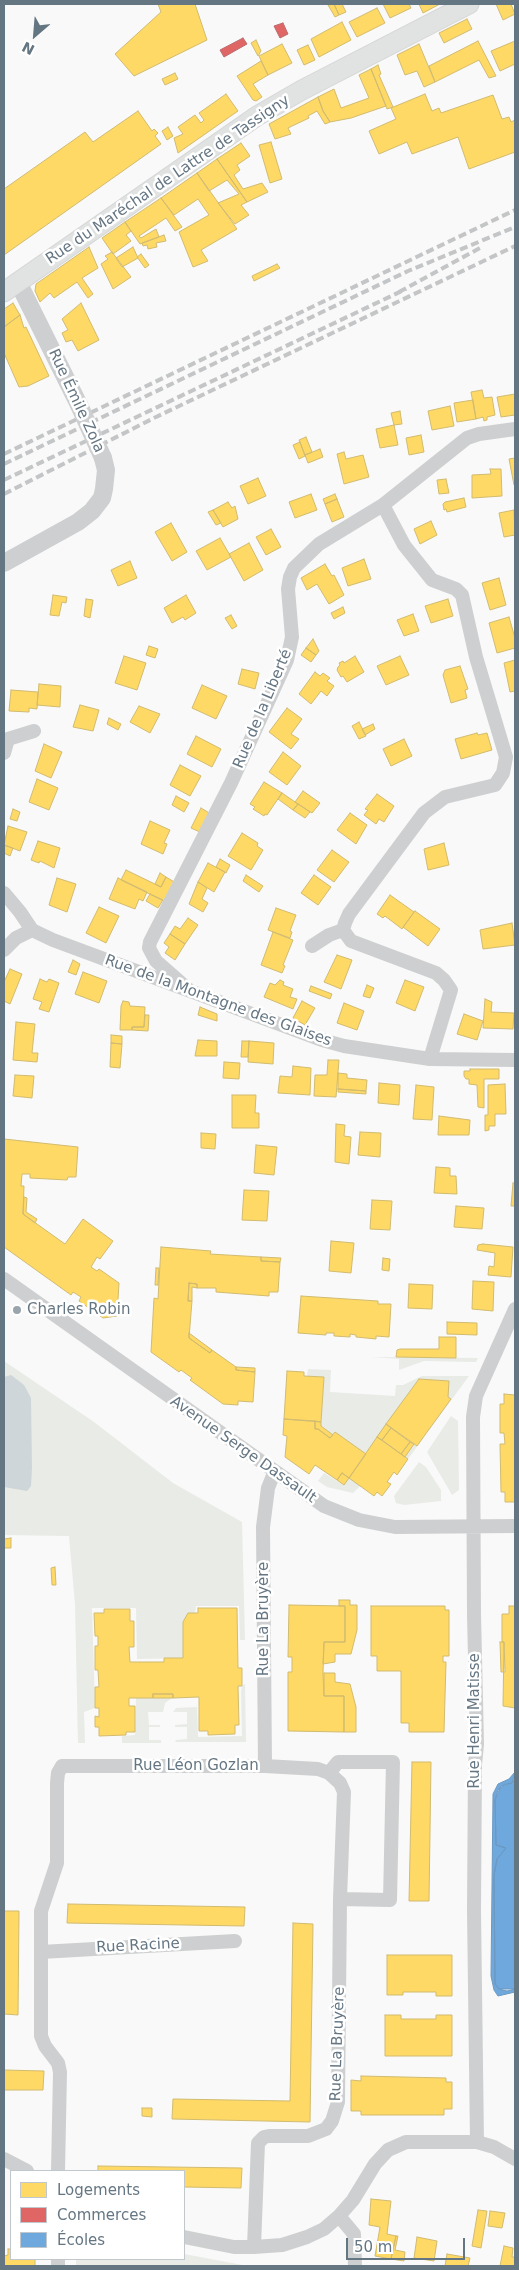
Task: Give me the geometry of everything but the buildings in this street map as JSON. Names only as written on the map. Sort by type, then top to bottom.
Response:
[{"type":"main road","name":"Rue du Maréchal de Lattre de Tassigny","points":[[11,287],[257,116],[302,90],[470,4]]},
{"type":"street","name":"Rue Émile Zola","points":[[4,563],[78,522],[92,511],[102,498],[106,475],[103,458],[79,405],[11,287]]},
{"type":"street","name":"Rue de la Liberté","points":[[189,990],[156,961],[148,948],[231,783],[286,660],[292,636],[290,577],[302,559],[319,544],[383,506],[467,438],[479,434],[515,429]]},
{"type":"street","points":[[344,930],[350,914],[424,813],[445,797],[495,785],[511,756],[476,657],[462,595],[456,589],[432,580],[404,545],[383,506]]},
{"type":"street","points":[[5,743],[34,731]]},
{"type":"street","points":[[4,893],[32,930],[16,938],[4,950]]},
{"type":"street","name":"Rue de la Montagne des Glaises","points":[[32,930],[53,940],[189,990],[284,1028],[344,1046],[430,1058],[515,1060]]},
{"type":"street","points":[[312,946],[329,935],[344,930]]},
{"type":"street","points":[[344,930],[351,941],[436,973],[448,985],[451,990],[430,1058]]},
{"type":"street","name":"Avenue Serge Dassault","points":[[4,1278],[274,1473],[324,1506],[359,1520],[395,1526],[515,1526]]},
{"type":"street","name":"Rue Henri Matisse","points":[[477,2142],[474,1910],[475,1765],[477,1744],[474,1407],[476,1396],[487,1369],[515,1309]]},
{"type":"street","name":"Rue La Bruyère","points":[[264,1766],[263,1528],[268,1488],[274,1473]]},
{"type":"street","points":[[329,1773],[338,1762],[393,1762],[390,1900],[340,1899]]},
{"type":"street","name":"Rue Léon Gozlan","points":[[41,1952],[42,1911],[57,1863],[57,1783],[58,1773],[62,1766],[264,1766],[318,1768],[329,1773]]},
{"type":"street","name":"Rue La Bruyère","points":[[254,2247],[258,2143],[264,2137],[308,2136],[326,2129],[336,2113],[338,2102],[340,1899],[344,1792],[340,1783],[329,1773]]},
{"type":"street","name":"Rue Racine","points":[[41,1952],[235,1941]]},
{"type":"street","points":[[41,1952],[41,2036],[45,2046],[58,2063],[60,2072],[58,2170]]},
{"type":"street","points":[[185,2237],[234,2247],[254,2247],[282,2245],[307,2237],[324,2229],[339,2216],[353,2200],[375,2164],[388,2150],[406,2142],[477,2142],[494,2147],[515,2159]]},
{"type":"street","points":[[4,2159],[25,2170]]},
{"type":"street","points":[[339,2216],[354,2234],[355,2266]]},
{"type":"shaded area","points":[[371,1357],[478,1358],[476,1362],[424,1361],[399,1370],[399,1359]]},
{"type":"shaded area","points":[[4,1361],[94,1422],[173,1483],[242,1522],[245,1640],[240,1640],[239,1606],[196,1606],[195,1613],[188,1613],[183,1622],[183,1658],[137,1659],[136,1608],[92,1608],[95,1708],[84,1712],[85,1743],[78,1743],[75,1604],[69,1536],[4,1535]]},
{"type":"shaded area","points":[[308,1369],[331,1370],[330,1392],[395,1396],[396,1385],[403,1385],[422,1376],[469,1376],[428,1432],[451,1399],[448,1397],[448,1381],[419,1379],[366,1454],[335,1432],[333,1435],[321,1426],[324,1377],[307,1376]]},
{"type":"shaded area","points":[[11,1375],[24,1385],[31,1398],[32,1468],[31,1486],[27,1491],[4,1487],[4,1377]]},
{"type":"shaded area","points":[[451,1416],[458,1421],[459,1490],[452,1495],[427,1452]]},
{"type":"shaded area","points":[[414,1444],[418,1446],[408,1459],[405,1457]]},
{"type":"shaded area","points":[[419,1462],[426,1467],[441,1490],[441,1501],[404,1505],[396,1503],[394,1496]]},
{"type":"shaded area","points":[[324,1473],[343,1485],[349,1478],[360,1486],[353,1493],[327,1487],[318,1481]]},
{"type":"shaded area","points":[[245,1684],[246,1742],[176,1742],[175,1740],[187,1739],[187,1727],[175,1727],[175,1725],[187,1724],[187,1712],[173,1712],[176,1708],[197,1707],[198,1737],[242,1736],[241,1692],[242,1686]]},
{"type":"shaded area","points":[[136,1698],[172,1698],[165,1703],[163,1712],[148,1712],[149,1725],[160,1725],[160,1727],[149,1727],[149,1740],[161,1740],[161,1743],[122,1743],[122,1736],[135,1735]]},
{"type":"shaded area","points":[[185,2254],[248,2266],[76,2266],[76,2260],[185,2260]]},
{"type":"railway","points":[[4,454],[515,210]]},
{"type":"railway","points":[[4,464],[408,271],[515,227]]},
{"type":"railway","points":[[4,494],[156,417],[515,246]]},
{"type":"railway","points":[[399,292],[480,248]]},
{"type":"railway","points":[[4,480],[406,289]]},
{"type":"place","name":"Charles Robin","points":[[17,1310]]}]
